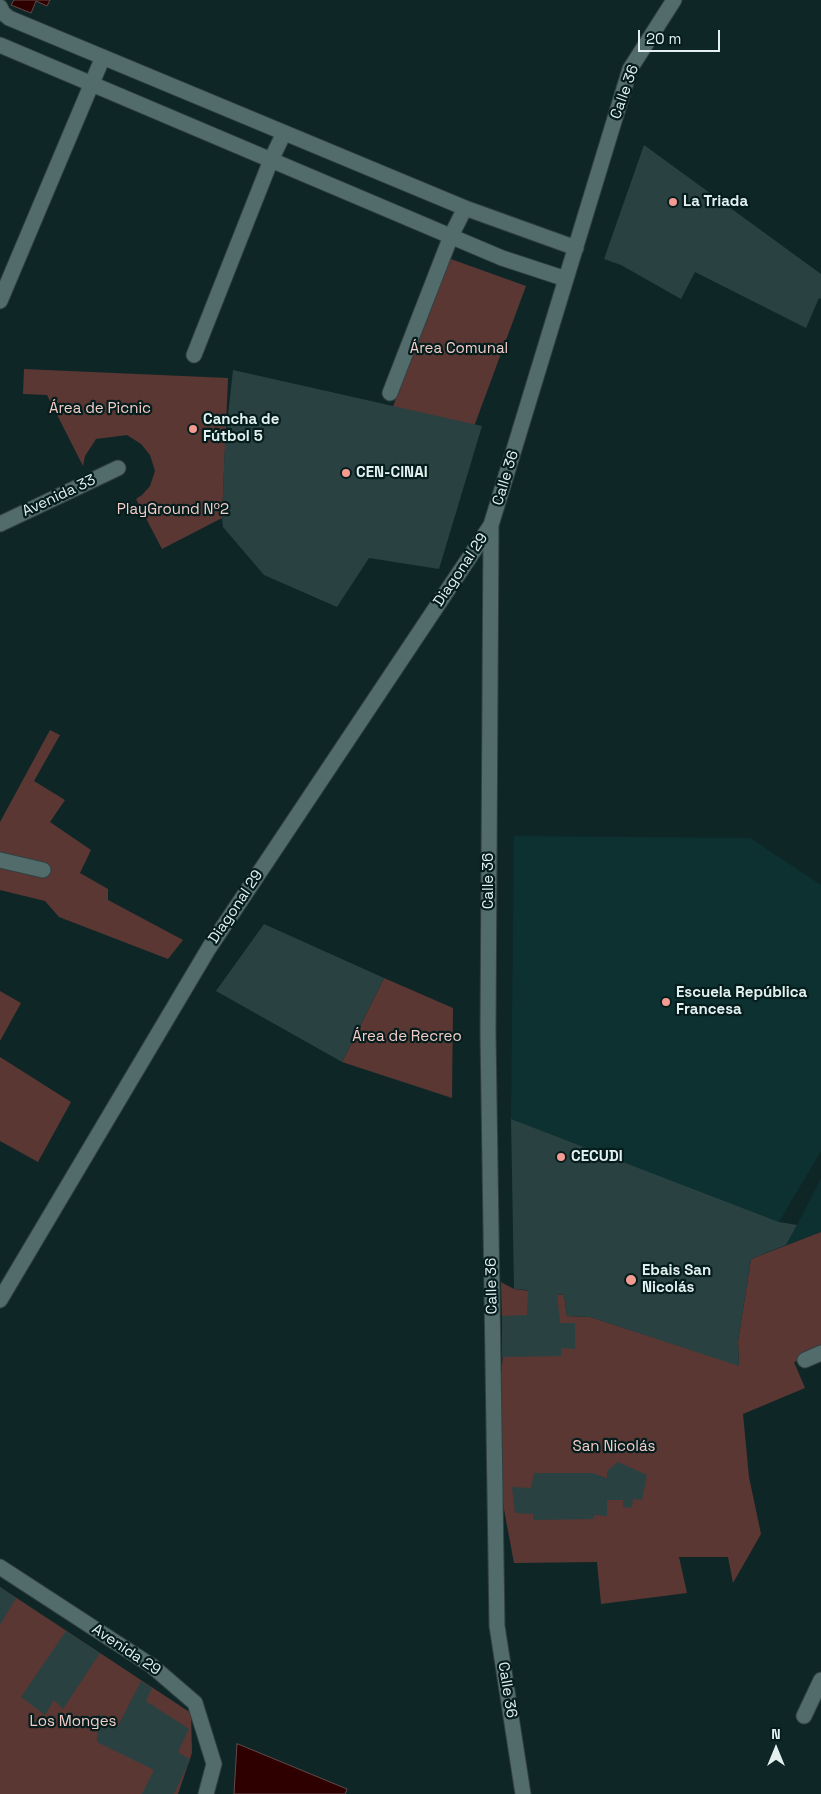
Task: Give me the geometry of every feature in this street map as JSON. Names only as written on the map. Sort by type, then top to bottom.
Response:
[{"type":"street","name":"Calle 36","points":[[523,1794],[497,1626],[488,1032],[491,525],[630,69],[674,0]]},
{"type":"street","points":[[0,7],[8,18],[465,208],[576,248]]},
{"type":"street","points":[[0,45],[502,258],[566,279]]},
{"type":"street","points":[[0,301],[103,57]]},
{"type":"street","points":[[194,355],[271,160],[284,133]]},
{"type":"street","points":[[390,393],[451,236],[465,208]]},
{"type":"street","name":"Avenida 33","points":[[0,524],[118,468]]},
{"type":"street","name":"Diagonal 29","points":[[0,1300],[208,948],[491,525]]},
{"type":"street","points":[[0,860],[43,870]]},
{"type":"street","points":[[805,1360],[821,1353]]},
{"type":"street","name":"Avenida 29","points":[[0,1567],[152,1666],[195,1704],[214,1764],[206,1794]]},
{"type":"street","points":[[804,1716],[821,1680]]},
{"type":"shaded area","points":[[14,0],[50,0],[47,6],[36,1],[31,13],[11,5]]},
{"type":"shaded area","name":"Escuela República Francesa","points":[[514,836],[750,838],[821,885],[821,1151],[779,1222],[511,1119]]},
{"type":"shaded area","points":[[821,1179],[821,1232],[786,1245],[797,1225]]},
{"type":"shaded area","points":[[237,1744],[347,1789],[345,1794],[234,1794]]},
{"type":"green space","name":"Área Comunal","points":[[448,258],[526,286],[469,440],[391,412]]},
{"type":"green space","points":[[24,369],[228,378],[222,518],[162,549],[136,499],[150,486],[155,471],[150,455],[141,444],[127,435],[96,439],[85,456],[83,466],[47,395],[23,394]]},
{"type":"green space","points":[[50,730],[60,735],[34,781],[65,800],[50,822],[91,850],[80,873],[108,889],[108,900],[183,940],[168,959],[59,917],[45,901],[0,890],[0,822]]},
{"type":"green space","name":"Área de Recreo","points":[[384,978],[453,1008],[452,1098],[342,1062]]},
{"type":"green space","points":[[0,991],[21,1003],[0,1041]]},
{"type":"green space","points":[[0,1057],[71,1102],[38,1162],[0,1141]]},
{"type":"green space","name":"San Nicolás","points":[[821,1232],[821,1353],[794,1362],[805,1388],[743,1414],[749,1477],[761,1534],[733,1583],[728,1557],[679,1557],[687,1593],[601,1604],[597,1562],[514,1563],[494,1456],[503,1354],[501,1282],[514,1289],[564,1295],[567,1316],[590,1317],[739,1365],[738,1341],[751,1259]]},
{"type":"green space","name":"Los Monges","points":[[0,1587],[191,1713],[192,1753],[178,1794],[0,1794]]},
{"type":"building","name":"La Triada","points":[[644,145],[821,274],[821,299],[819,298],[806,328],[695,272],[681,299],[621,265],[604,259]]},
{"type":"building","name":"CEN-CINAI","points":[[233,370],[482,426],[439,569],[369,558],[337,607],[264,575],[223,527],[225,443]]},
{"type":"building","points":[[264,924],[384,978],[342,1062],[216,991]]},
{"type":"building","points":[[511,1119],[779,1222],[797,1225],[786,1245],[751,1259],[738,1341],[739,1366],[590,1317],[567,1316],[564,1295],[557,1294],[560,1323],[575,1323],[575,1349],[561,1348],[561,1356],[502,1357],[502,1316],[527,1315],[528,1290],[514,1289]]},
{"type":"building","points":[[618,1462],[647,1475],[642,1500],[633,1499],[632,1508],[623,1507],[623,1500],[607,1500],[607,1516],[594,1515],[593,1519],[533,1520],[533,1514],[515,1513],[512,1487],[531,1488],[534,1473],[592,1473],[607,1478],[607,1471]]},
{"type":"building","points":[[0,1587],[16,1598],[0,1625]]},
{"type":"building","points":[[66,1631],[100,1653],[63,1709],[54,1700],[45,1715],[21,1697]]},
{"type":"building","points":[[141,1681],[152,1688],[146,1701],[189,1729],[178,1752],[190,1760],[174,1794],[142,1794],[154,1770],[97,1742],[99,1714],[118,1726]]},
{"type":"place","name":"La Triada","points":[[673,202]]},
{"type":"place","name":"Cancha de Fútbol 5","points":[[193,429]]},
{"type":"place","name":"CEN-CINAI","points":[[346,473]]},
{"type":"place","name":"Escuela República Francesa","points":[[666,1002]]},
{"type":"place","name":"CECUDI","points":[[561,1157]]},
{"type":"place","name":"Ebais San Nicolás","points":[[631,1280]]},
{"type":"park label","name":"Área de Picnic","points":[[100,409]]},
{"type":"park label","name":"PlayGround Nº2","points":[[173,510]]}]
